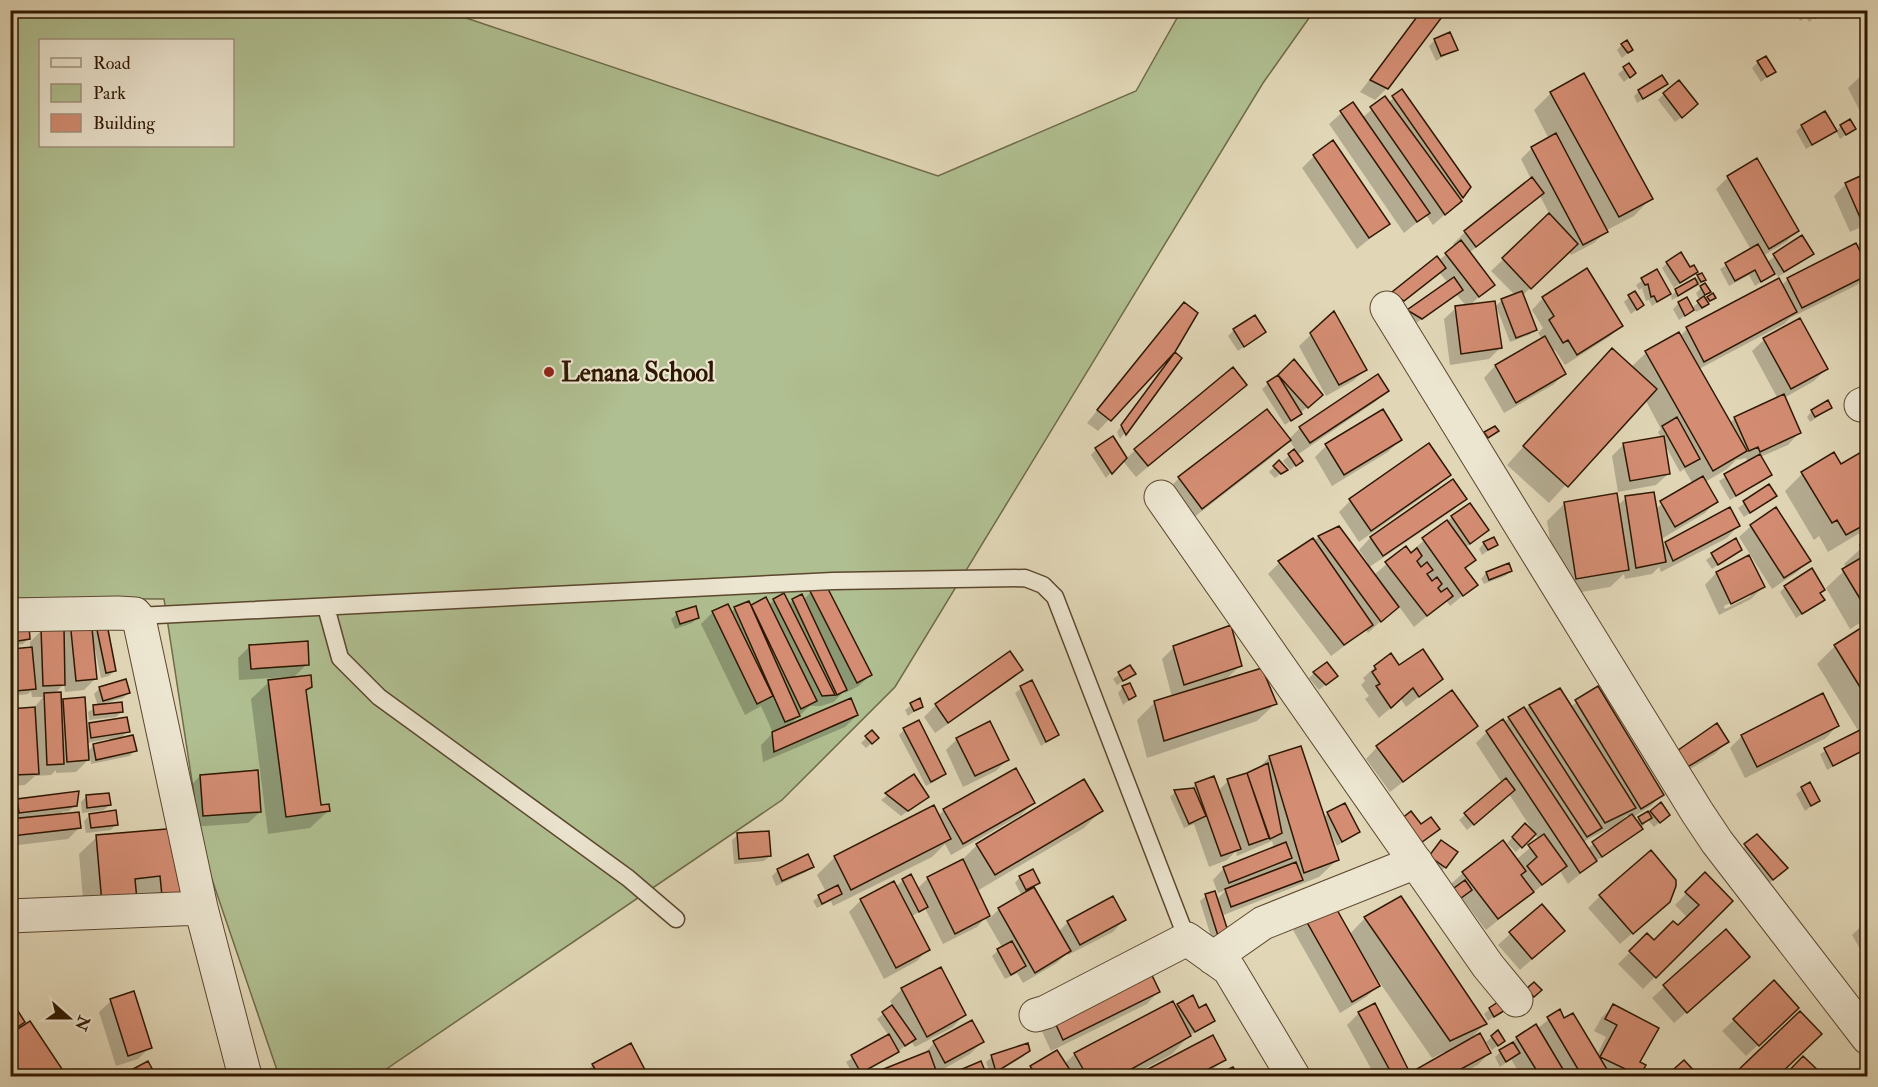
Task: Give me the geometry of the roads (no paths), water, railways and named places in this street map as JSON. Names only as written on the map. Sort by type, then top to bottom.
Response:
[{"type":"street","points":[[1387,308],[1697,813],[1868,1038]]},
{"type":"street","points":[[1161,497],[1488,966],[1516,1000]]},
{"type":"street","points":[[10,615],[118,614],[137,616],[201,908],[245,1077]]},
{"type":"street","points":[[1213,958],[1263,923],[1416,862]]},
{"type":"street","points":[[10,916],[201,908]]},
{"type":"street","points":[[1036,1015],[1046,1012],[1186,939],[1229,969],[1293,1077]]},
{"type":"lane","points":[[137,616],[856,581],[1025,578],[1043,585],[1055,597],[1186,939]]},
{"type":"lane","points":[[326,607],[340,658],[379,697],[628,878],[676,919]]},
{"type":"place","name":"Lenana School","points":[[549,372]]}]
